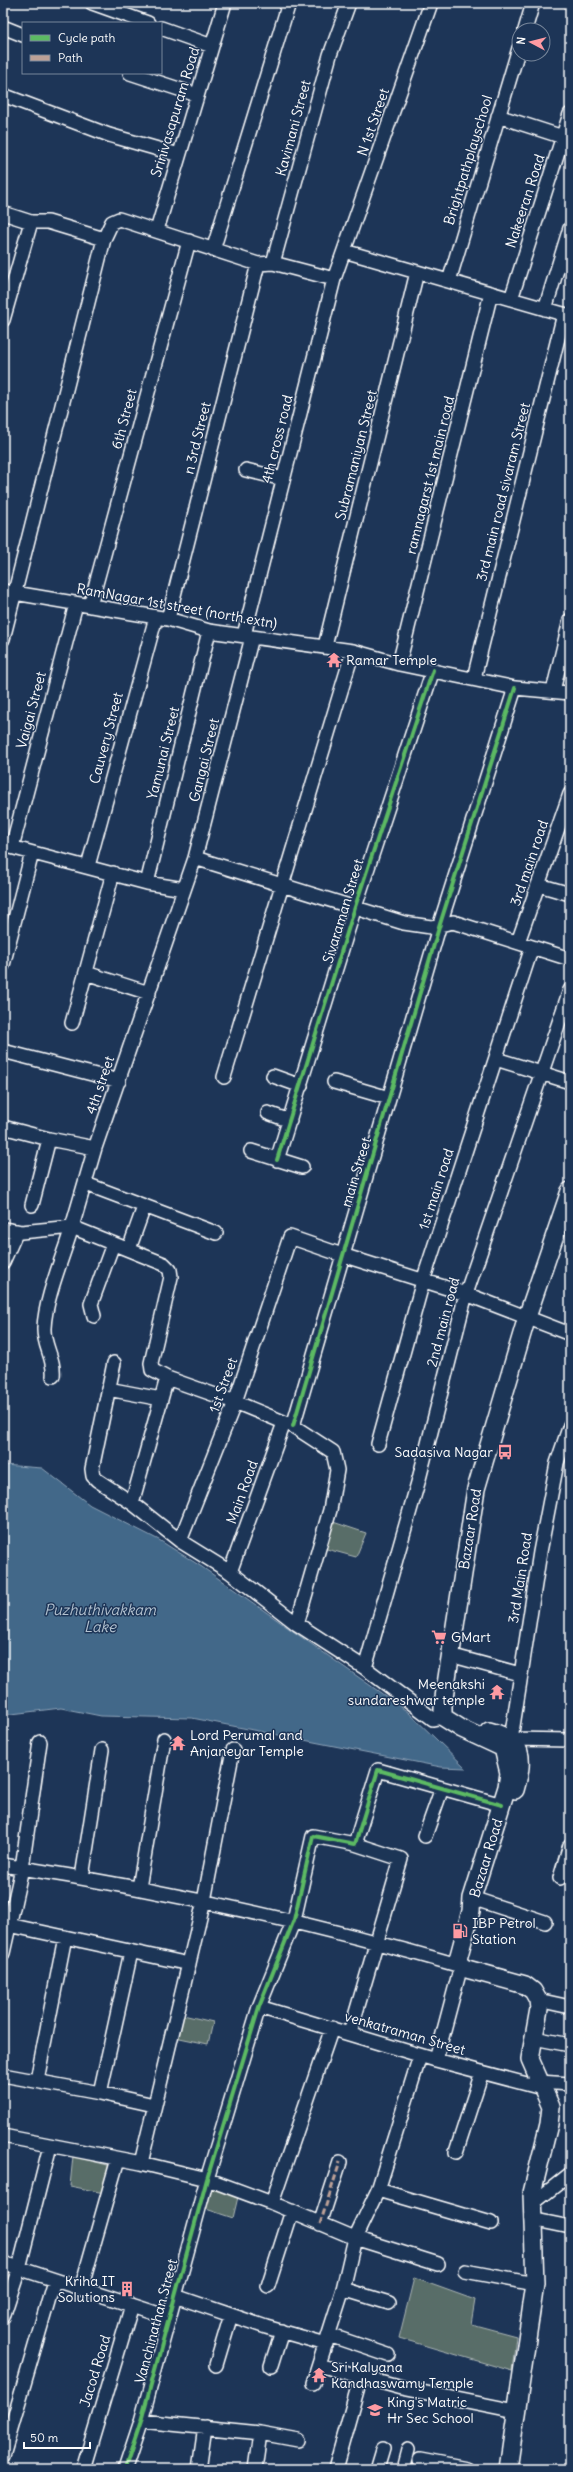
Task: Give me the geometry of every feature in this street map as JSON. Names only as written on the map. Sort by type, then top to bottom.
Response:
[{"type":"main road","name":"Bazaar Road","points":[[474,1905],[472,1898],[502,1805],[509,1773],[503,1748],[462,1729],[443,1717],[486,1472],[570,1191]]},
{"type":"main road","name":"Bazaar Road","points":[[531,1319],[570,1214]]},
{"type":"main road","name":"Bazaar Road","points":[[454,1656],[450,1702],[452,1712],[460,1723],[511,1739],[519,1754],[519,1778],[474,1905]]},
{"type":"main road","points":[[474,1905],[458,1958],[461,1966],[474,1972],[525,1986],[533,1991],[538,2000],[539,2010],[530,2059],[540,2085],[550,2100],[551,2113],[532,2192],[531,2212],[535,2284],[508,2469]]},
{"type":"street","points":[[92,3],[145,22]]},
{"type":"street","name":"Srinivasapuram Road","points":[[157,230],[225,3]]},
{"type":"street","points":[[214,250],[289,3]]},
{"type":"street","name":"Kavimani Street","points":[[273,263],[330,55],[349,3]]},
{"type":"street","name":"N 1st Street","points":[[344,251],[431,3]]},
{"type":"street","points":[[527,22],[533,3]]},
{"type":"street","points":[[3,27],[22,35]]},
{"type":"street","points":[[162,28],[212,46]]},
{"type":"street","name":"Brightpathplayschool","points":[[449,281],[515,62]]},
{"type":"street","points":[[133,74],[197,95]]},
{"type":"street","points":[[3,95],[109,135],[179,155]]},
{"type":"street","name":"Nakeeran Road","points":[[511,299],[570,114]]},
{"type":"street","points":[[498,116],[563,137]]},
{"type":"street","points":[[3,213],[31,222],[48,222],[104,239]]},
{"type":"street","points":[[3,639],[8,592],[104,239],[112,222],[119,219],[157,230],[258,264],[273,263],[334,279]]},
{"type":"street","points":[[3,320],[31,222]]},
{"type":"street","points":[[545,309],[570,228]]},
{"type":"street","name":"6th Street","points":[[90,606],[189,241]]},
{"type":"street","points":[[344,251],[567,315]]},
{"type":"street","name":"4th cross road","points":[[248,636],[283,479],[334,279],[344,251]]},
{"type":"street","name":"n 3rd Street","points":[[162,618],[258,264]]},
{"type":"street","name":"Subramaniyan Street","points":[[325,646],[417,272]]},
{"type":"street","name":"ramnagarst 1st main road","points":[[399,664],[491,293]]},
{"type":"street","name":"3rd main road sivaram Street","points":[[474,678],[567,315]]},
{"type":"street","points":[[246,470],[283,479]]},
{"type":"street","name":"RamNagar 1st street (north.extn)","points":[[8,592],[162,618],[209,631],[353,651],[399,664],[474,678],[515,688],[570,693]]},
{"type":"street","name":"Vaigai Street","points":[[8,846],[76,604]]},
{"type":"street","name":"Cauvery Street","points":[[88,866],[162,618]]},
{"type":"street","points":[[553,691],[570,620]]},
{"type":"street","name":"Yamunai Street","points":[[147,883],[209,631]]},
{"type":"street","name":"Gangai Street","points":[[184,889],[195,858],[248,636]]},
{"type":"street","points":[[224,1077],[353,651]]},
{"type":"street","name":"Sivaraman Street","points":[[277,1160],[355,907],[433,670]]},
{"type":"street","name":"main Street","points":[[288,1424],[390,1098],[440,924],[515,688]]},
{"type":"street","name":"3rd main road","points":[[518,942],[570,794]]},
{"type":"street","points":[[8,846],[88,866],[147,883],[184,889]]},
{"type":"street","points":[[3,965],[32,852]]},
{"type":"street","points":[[195,858],[423,927],[452,922],[570,959]]},
{"type":"street","points":[[72,1023],[113,873]]},
{"type":"street","points":[[539,885],[570,894]]},
{"type":"street","name":"4th street","points":[[53,1376],[54,1367],[45,1342],[44,1322],[86,1184],[95,1148],[184,889]]},
{"type":"street","name":"1st main road","points":[[378,1444],[423,1281],[532,947]]},
{"type":"street","points":[[86,974],[149,993]]},
{"type":"street","name":"2nd main road","points":[[365,1668],[418,1479],[466,1294],[570,990]]},
{"type":"street","points":[[3,1051],[119,1081]]},
{"type":"street","points":[[496,1059],[570,1082]]},
{"type":"street","points":[[273,1076],[301,1086]]},
{"type":"street","points":[[334,1082],[390,1098]]},
{"type":"street","points":[[268,1113],[290,1121]]},
{"type":"street","points":[[3,1126],[49,1139],[95,1148]]},
{"type":"street","points":[[32,1206],[49,1139]]},
{"type":"street","points":[[251,1151],[302,1167]]},
{"type":"street","points":[[86,1184],[216,1233]]},
{"type":"street","points":[[129,1249],[144,1207]]},
{"type":"street","points":[[3,1229],[18,1231],[72,1228],[129,1249],[164,1264],[170,1270],[171,1278],[151,1363],[155,1372],[167,1378],[235,1402],[288,1424],[333,1452],[337,1463],[330,1510],[297,1624]]},
{"type":"street","points":[[3,1262],[18,1231]]},
{"type":"street","name":"1st Street","points":[[180,1541],[235,1402],[290,1237],[342,1255]]},
{"type":"street","points":[[94,1316],[91,1304],[113,1244]]},
{"type":"street","points":[[342,1255],[466,1294],[570,1334]]},
{"type":"street","points":[[114,1362],[92,1472],[97,1480],[132,1504],[180,1541],[230,1572],[297,1624],[365,1668],[433,1719],[443,1717]]},
{"type":"street","points":[[132,1504],[167,1378]]},
{"type":"street","points":[[108,1389],[161,1399]]},
{"type":"street","name":"Main Road","points":[[230,1572],[288,1424]]},
{"type":"street","name":"3rd Main Road","points":[[511,1739],[520,1674],[557,1463],[570,1425]]},
{"type":"street","points":[[454,1656],[520,1674]]},
{"type":"street","points":[[139,1888],[164,1739]]},
{"type":"street","points":[[511,1739],[570,1740]]},
{"type":"street","points":[[3,1953],[22,1868],[40,1742]]},
{"type":"street","points":[[82,1877],[102,1750]]},
{"type":"street","points":[[141,2163],[204,1901],[233,1750]]},
{"type":"street","points":[[350,2034],[375,1941],[401,1859],[355,1844],[378,1770],[502,1805]]},
{"type":"street","points":[[425,1836],[442,1788]]},
{"type":"street","name":"Vanchinathan Street","points":[[125,2469],[140,2421],[207,2179],[259,2007],[294,1920],[313,1836],[355,1844]]},
{"type":"street","points":[[560,1878],[570,1845]]},
{"type":"street","points":[[3,1865],[82,1877],[294,1920],[375,1941],[461,1966],[436,2060]]},
{"type":"street","points":[[474,1905],[545,1922]]},
{"type":"street","points":[[9,1924],[189,1964]]},
{"type":"street","points":[[37,2080],[65,1937]]},
{"type":"street","points":[[100,2093],[131,1952]]},
{"type":"street","points":[[538,2000],[570,2007]]},
{"type":"street","name":"venkatraman Street","points":[[259,2007],[420,2056],[482,2072],[540,2085],[570,2084]]},
{"type":"street","points":[[272,2203],[332,2028]]},
{"type":"street","points":[[534,2038],[570,2045]]},
{"type":"street","points":[[313,2383],[343,2289],[355,2238],[378,2190],[420,2056]]},
{"type":"street","points":[[456,2152],[482,2072]]},
{"type":"street","points":[[3,2075],[37,2080],[154,2105]]},
{"type":"street","points":[[3,2136],[141,2163],[207,2179],[272,2203],[355,2238],[438,2264]]},
{"type":"street","points":[[3,2317],[19,2268],[50,2146]]},
{"type":"street","points":[[81,2289],[118,2159]]},
{"type":"street","points":[[320,2224],[340,2162]]},
{"type":"street","points":[[570,2174],[531,2212],[570,2228]]},
{"type":"street","points":[[378,2190],[491,2223]]},
{"type":"street","points":[[268,2286],[292,2211]]},
{"type":"street","points":[[3,2263],[54,2281],[168,2317]]},
{"type":"street","points":[[465,2271],[535,2284]]},
{"type":"street","points":[[3,2456],[54,2281]]},
{"type":"street","points":[[343,2289],[389,2304]]},
{"type":"street","points":[[175,2296],[282,2331],[328,2339],[388,2355]]},
{"type":"street","name":"Jacod Road","points":[[83,2469],[132,2305]]},
{"type":"street","points":[[216,2365],[231,2315]]},
{"type":"street","points":[[270,2366],[282,2331]]},
{"type":"street","points":[[319,2365],[402,2388],[516,2411]]},
{"type":"street","points":[[335,2469],[361,2376]]},
{"type":"street","points":[[140,2421],[205,2426],[260,2433],[298,2440]]},
{"type":"street","points":[[199,2469],[205,2426]]},
{"type":"street","points":[[255,2469],[260,2433]]},
{"type":"street","points":[[377,2469],[383,2449]]},
{"type":"street","points":[[403,2469],[408,2450]]},
{"type":"street","points":[[420,2460],[467,2469]]},
{"type":"green space","points":[[333,1522],[366,1533],[356,1557],[323,1548]]},
{"type":"green space","points":[[183,2015],[213,2022],[208,2044],[175,2037]]},
{"type":"green space","points":[[73,2156],[111,2166],[104,2193],[70,2186]]},
{"type":"green space","points":[[213,2186],[238,2197],[233,2218],[206,2209]]},
{"type":"green space","points":[[414,2278],[475,2300],[471,2324],[516,2336],[512,2371],[399,2338]]},
{"type":"water","name":"Puzhuthivakkam Lake","points":[[3,1465],[42,1468],[90,1505],[159,1540],[202,1567],[408,1712],[466,1768],[441,1767],[192,1718],[101,1716],[61,1708],[3,1715]]},
{"type":"marked path","points":[[320,2224],[340,2162]]},
{"type":"cycle path","points":[[277,1160],[355,907],[433,670]]},
{"type":"cycle path","points":[[293,1426],[440,924],[515,688]]},
{"type":"cycle path","points":[[125,2469],[141,2421],[207,2179],[259,2007],[294,1920],[313,1836],[355,1844],[378,1770],[502,1805]]},
{"type":"place","name":"Ramar Temple","points":[[334,660]]},
{"type":"place","name":"Sadasiva Nagar","points":[[505,1452]]},
{"type":"place","name":"GMart","points":[[439,1637]]},
{"type":"place","name":"Meenakshi sundareshwar temple","points":[[497,1692]]},
{"type":"place","name":"Lord Perumal and Anjaneyar Temple","points":[[178,1743]]},
{"type":"place","name":"IBP Petrol Station","points":[[460,1931]]},
{"type":"place","name":"Kriha IT Solutions","points":[[127,2289]]},
{"type":"place","name":"Sri Kalyana Kandhaswamy Temple","points":[[319,2375]]},
{"type":"place","name":"King's Matric Hr Sec School","points":[[375,2410]]}]
